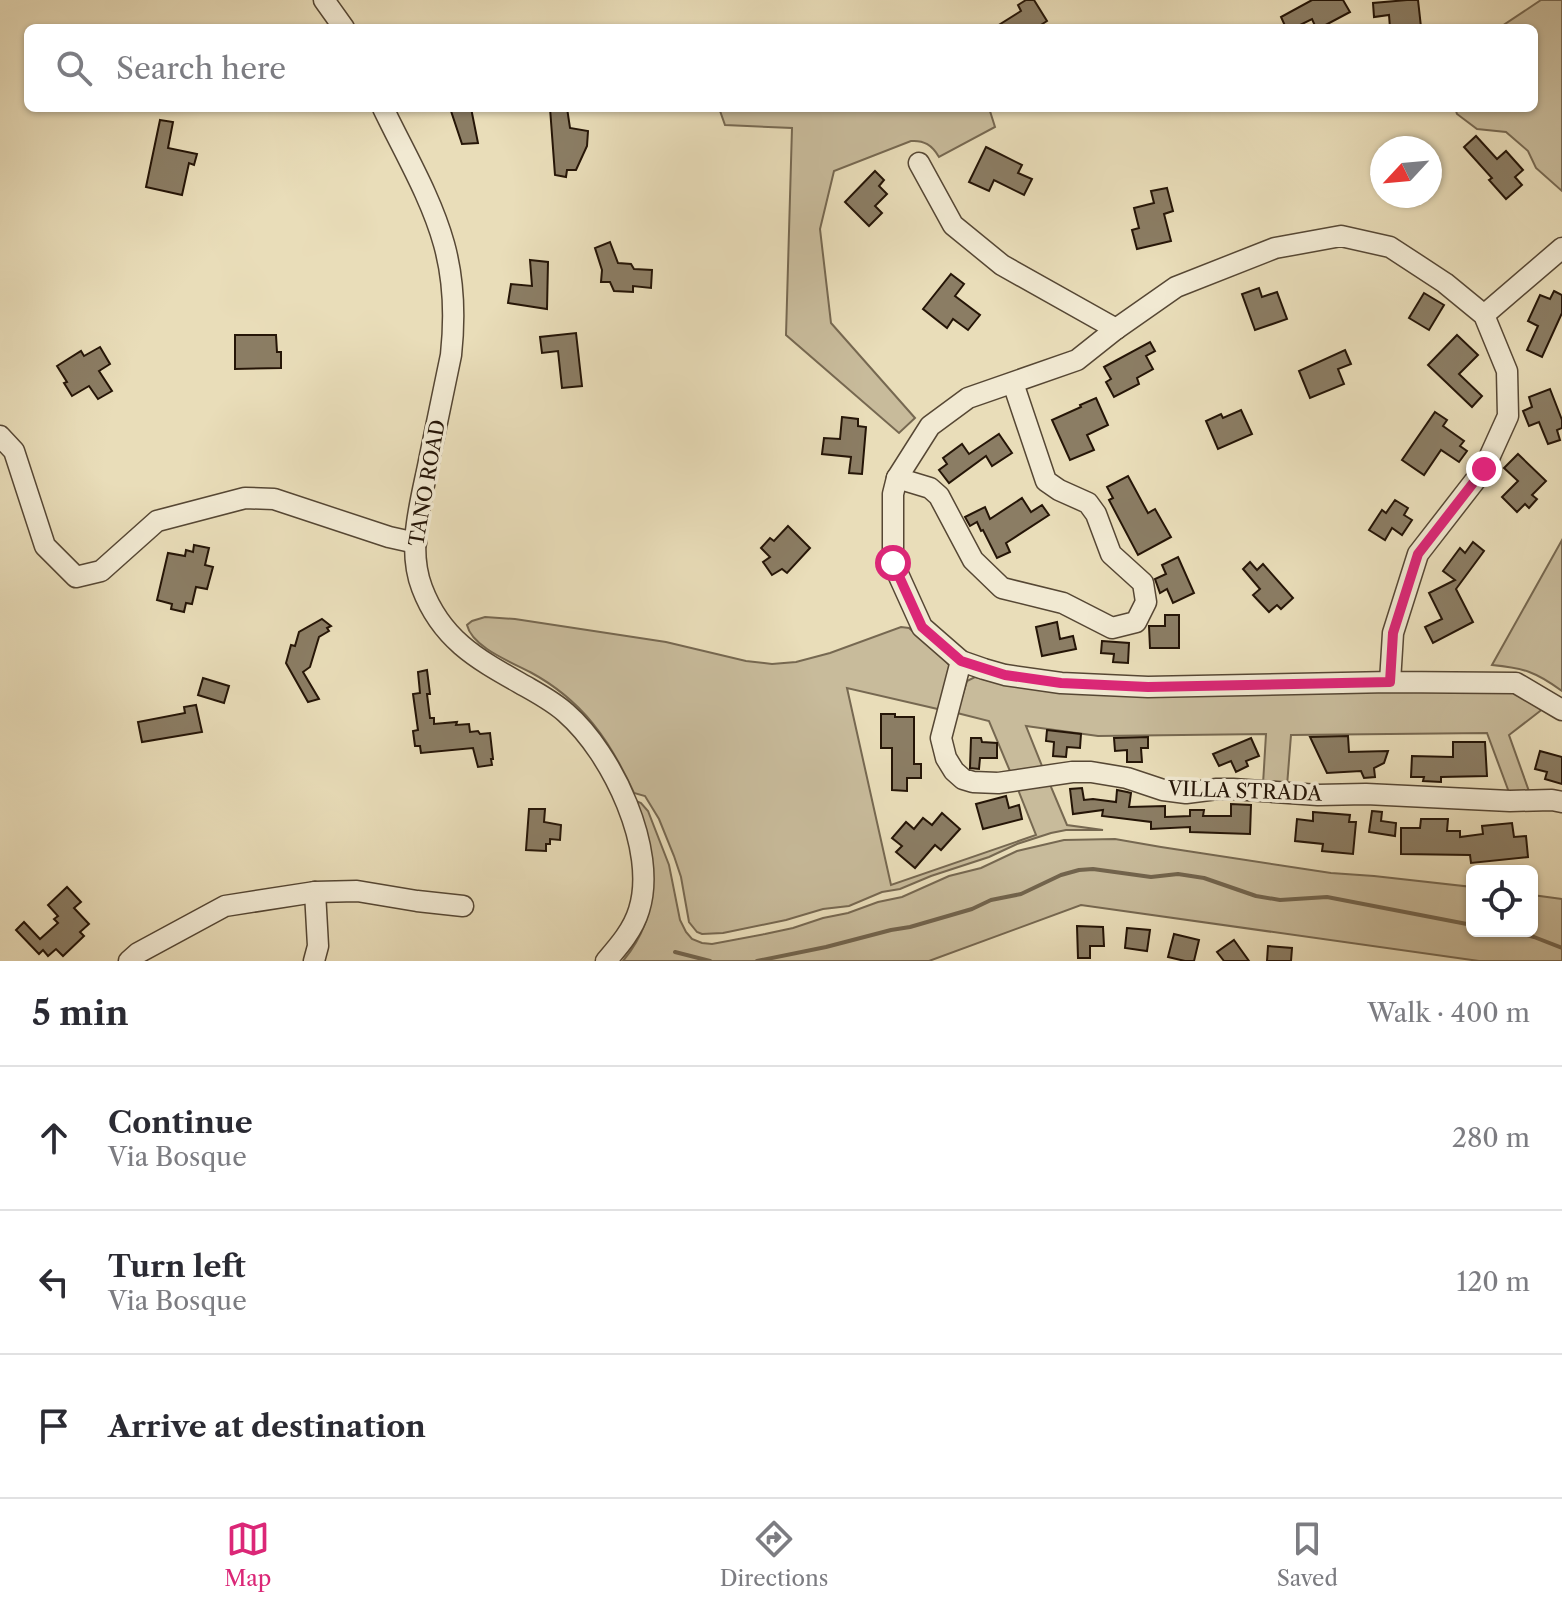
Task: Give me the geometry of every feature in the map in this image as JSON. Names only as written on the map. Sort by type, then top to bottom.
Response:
[{"type":"street","points":[[324,0],[341,24]]},
{"type":"street","name":"TANO ROAD","points":[[385,112],[439,230],[445,247],[452,297],[451,355],[419,515],[415,556],[420,584],[445,631],[476,658],[567,713],[591,740],[624,799],[640,849],[643,894],[634,924],[606,961]]},
{"type":"street","points":[[919,163],[953,225],[1002,265],[1116,329]]},
{"type":"street","points":[[1390,682],[1393,633],[1418,554],[1484,469],[1508,416],[1507,371],[1484,315],[1445,283],[1390,247],[1341,236],[1275,248],[1176,287],[1077,360],[968,398],[930,426],[897,478],[893,494],[893,563],[922,627],[961,661],[994,672],[1031,679],[1133,686],[1516,683],[1562,710]]},
{"type":"street","points":[[1484,315],[1562,248]]},
{"type":"street","points":[[897,478],[930,488],[939,496],[973,560],[1002,588],[1063,603],[1112,628],[1136,622],[1146,602],[1143,583],[1111,554],[1096,514],[1088,503],[1046,481],[1013,383]]},
{"type":"street","points":[[0,436],[14,451],[45,546],[76,577],[101,571],[157,521],[245,498],[274,499],[416,543]]},
{"type":"street","name":"VILLA STRADA","points":[[961,661],[941,738],[946,758],[954,771],[963,779],[973,782],[998,783],[1091,772],[1186,793],[1217,789],[1562,802]]},
{"type":"street","points":[[129,961],[138,953],[225,906],[315,892],[357,891],[463,906]]},
{"type":"street","points":[[314,961],[318,946],[315,892]]},
{"type":"shaded area","points":[[1541,0],[1562,0],[1562,191],[1536,168],[1528,151],[1506,132],[1477,129],[1457,114],[1538,112],[1538,24],[1505,24]]},
{"type":"shaded area","points":[[720,112],[990,112],[995,127],[939,157],[927,144],[911,141],[834,171],[820,229],[831,323],[915,418],[899,433],[786,335],[792,128],[725,125]]},
{"type":"shaded area","points":[[1562,540],[1562,691],[1529,672],[1492,665]]},
{"type":"shaded area","points":[[485,617],[666,642],[772,664],[796,662],[901,627],[909,628],[951,668],[942,710],[847,688],[891,885],[1036,835],[1017,787],[1049,782],[1067,825],[1103,830],[1051,833],[849,906],[823,909],[723,933],[702,934],[689,922],[674,856],[659,819],[645,796],[634,793],[604,739],[565,695],[476,640],[467,625]]},
{"type":"shaded area","points":[[975,677],[1006,685],[1066,692],[1154,696],[1487,689],[1516,693],[1544,708],[1509,735],[1530,794],[1510,795],[1487,733],[1291,735],[1287,786],[1263,784],[1266,734],[1098,736],[1026,726],[1044,771],[1012,776],[989,721],[957,713],[967,681]]},
{"type":"shaded area","points":[[636,801],[648,811],[669,865],[680,920],[692,939],[702,943],[712,944],[765,934],[848,913],[902,897],[949,876],[981,868],[1017,851],[1064,840],[1115,839],[1331,873],[1466,886],[1466,937],[1538,937],[1538,896],[1562,899],[1562,961],[1479,961],[1081,905],[929,961],[623,961],[636,942],[651,903],[648,843]]},
{"type":"building","points":[[1034,0],[1047,21],[1042,24],[1000,24],[1021,11],[1018,5]]},
{"type":"building","points":[[1312,0],[1343,0],[1350,12],[1328,24],[1314,24],[1312,19],[1302,24],[1284,24],[1281,17]]},
{"type":"building","points":[[1418,0],[1421,24],[1390,24],[1389,15],[1374,17],[1373,3]]},
{"type":"building","points":[[451,112],[472,112],[478,143],[462,144]]},
{"type":"building","points":[[550,112],[568,112],[570,128],[588,131],[587,146],[576,170],[567,170],[566,177],[555,175]]},
{"type":"building","points":[[160,120],[173,122],[168,148],[197,154],[194,165],[189,163],[182,195],[146,187]]},
{"type":"building","points":[[1476,136],[1497,159],[1506,151],[1523,170],[1515,177],[1522,185],[1506,199],[1464,147]]},
{"type":"building","points":[[986,147],[1022,165],[1018,173],[1032,179],[1024,195],[994,180],[989,191],[969,182]]},
{"type":"building","points":[[875,171],[884,180],[879,186],[887,194],[875,206],[882,213],[869,226],[845,202]]},
{"type":"building","points":[[1167,188],[1173,211],[1164,214],[1171,241],[1137,249],[1132,230],[1139,228],[1134,208],[1154,203],[1151,191]]},
{"type":"building","points":[[610,242],[618,263],[631,264],[634,269],[652,270],[651,288],[633,286],[633,292],[614,291],[610,282],[601,282],[602,270],[595,248]]},
{"type":"building","points":[[530,260],[548,262],[547,309],[508,303],[511,284],[532,286]]},
{"type":"building","points":[[951,274],[964,284],[955,296],[980,315],[968,330],[953,319],[947,328],[923,309]]},
{"type":"building","points":[[1259,288],[1262,297],[1277,292],[1287,319],[1255,330],[1242,294]]},
{"type":"building","points":[[1554,291],[1562,295],[1562,313],[1542,357],[1527,350],[1538,326],[1528,321],[1540,295],[1550,299]]},
{"type":"building","points":[[1424,293],[1444,305],[1429,330],[1409,318]]},
{"type":"building","points":[[576,333],[582,386],[562,388],[558,351],[542,353],[540,337]]},
{"type":"building","points":[[235,335],[276,335],[281,368],[235,369]]},
{"type":"building","points":[[1457,335],[1478,355],[1459,374],[1482,396],[1472,407],[1428,365]]},
{"type":"building","points":[[1150,342],[1155,351],[1146,356],[1153,369],[1137,378],[1139,384],[1114,397],[1106,382],[1111,379],[1104,367]]},
{"type":"building","points":[[100,347],[110,364],[99,371],[112,391],[98,399],[89,386],[72,396],[57,366],[81,351],[84,356]]},
{"type":"building","points":[[1345,350],[1351,364],[1338,369],[1344,384],[1310,398],[1299,371]]},
{"type":"building","points":[[1550,389],[1562,428],[1557,430],[1560,440],[1548,444],[1539,422],[1529,426],[1523,411],[1532,407],[1529,397]]},
{"type":"building","points":[[1096,398],[1108,425],[1087,435],[1094,450],[1070,460],[1052,420]]},
{"type":"building","points":[[1241,410],[1252,434],[1218,449],[1206,421]]},
{"type":"building","points":[[1435,412],[1447,420],[1443,426],[1464,441],[1460,446],[1467,451],[1459,462],[1441,450],[1424,475],[1402,460]]},
{"type":"building","points":[[842,417],[858,419],[858,426],[866,427],[862,474],[849,473],[851,457],[822,454],[824,438],[840,439]]},
{"type":"building","points":[[999,434],[1012,453],[992,466],[986,456],[949,483],[939,470],[947,464],[943,458],[962,444],[969,454]]},
{"type":"building","points":[[1518,454],[1546,481],[1532,495],[1537,499],[1529,508],[1525,504],[1517,512],[1502,497],[1518,481],[1504,468]]},
{"type":"building","points":[[1128,476],[1148,513],[1155,509],[1171,537],[1138,555],[1109,500],[1113,498],[1107,487]]},
{"type":"building","points":[[1022,498],[1031,512],[1042,505],[1049,515],[1006,543],[1010,552],[997,558],[977,522],[970,526],[965,517],[985,507],[990,519]]},
{"type":"building","points":[[1395,500],[1408,508],[1404,515],[1412,520],[1402,535],[1392,528],[1385,540],[1369,530],[1382,510],[1386,513]]},
{"type":"building","points":[[788,526],[810,548],[787,573],[782,569],[772,575],[763,562],[770,557],[761,548],[770,538],[774,541]]},
{"type":"building","points":[[1473,542],[1484,551],[1456,589],[1473,622],[1433,643],[1425,627],[1442,619],[1429,593],[1455,580],[1443,571],[1460,548],[1465,553]]},
{"type":"building","points":[[194,545],[209,548],[205,565],[213,567],[207,589],[196,587],[192,604],[186,603],[184,612],[171,609],[172,604],[157,600],[168,553],[185,556],[186,550],[193,552]]},
{"type":"building","points":[[1178,557],[1194,593],[1173,603],[1167,589],[1160,593],[1155,579],[1166,574],[1162,565]]},
{"type":"building","points":[[1250,562],[1257,570],[1263,564],[1293,598],[1281,609],[1277,605],[1269,612],[1253,595],[1260,589],[1243,569]]},
{"type":"building","points":[[1165,615],[1179,615],[1179,648],[1150,648],[1149,626],[1165,626]]},
{"type":"building","points":[[322,619],[331,626],[319,637],[310,667],[303,672],[319,699],[308,702],[286,663],[299,632]]},
{"type":"building","points":[[1057,622],[1060,639],[1073,636],[1076,649],[1042,656],[1036,627]]},
{"type":"building","points":[[1102,641],[1129,643],[1128,663],[1113,662],[1114,654],[1101,653]]},
{"type":"building","points":[[427,670],[430,718],[434,718],[434,724],[457,722],[456,725],[469,724],[470,732],[490,733],[492,765],[478,767],[473,748],[421,753],[420,746],[415,746],[413,731],[418,730],[413,694],[420,693],[418,672]]},
{"type":"building","points":[[203,678],[229,686],[224,703],[198,695]]},
{"type":"building","points":[[196,705],[202,732],[142,742],[138,722],[185,713],[184,707]]},
{"type":"building","points":[[881,714],[914,717],[914,764],[921,764],[921,778],[907,778],[907,791],[892,790],[892,748],[881,748]]},
{"type":"building","points":[[1047,730],[1081,734],[1080,748],[1067,747],[1066,757],[1053,756],[1054,742],[1046,741]]},
{"type":"building","points":[[1348,736],[1349,752],[1388,751],[1384,763],[1374,768],[1375,777],[1364,778],[1361,771],[1327,773],[1310,737]]},
{"type":"building","points":[[1148,737],[1148,748],[1141,748],[1142,762],[1127,762],[1127,750],[1115,751],[1114,738]]},
{"type":"building","points":[[971,738],[997,743],[997,758],[980,758],[979,769],[970,768]]},
{"type":"building","points":[[1251,738],[1259,756],[1246,761],[1248,766],[1236,772],[1231,761],[1219,766],[1213,754]]},
{"type":"building","points":[[1453,742],[1485,742],[1487,776],[1441,777],[1441,782],[1411,777],[1412,756],[1453,757]]},
{"type":"building","points":[[1540,751],[1562,757],[1562,784],[1545,779],[1547,772],[1535,769]]},
{"type":"building","points":[[1082,788],[1084,800],[1116,802],[1117,790],[1131,793],[1129,807],[1165,806],[1165,817],[1190,816],[1190,810],[1204,810],[1203,816],[1231,816],[1231,804],[1251,805],[1250,834],[1190,832],[1190,827],[1151,829],[1151,822],[1102,816],[1103,810],[1073,814],[1070,789]]},
{"type":"building","points":[[1006,796],[1009,808],[1019,805],[1022,819],[983,829],[976,804]]},
{"type":"building","points":[[529,809],[545,809],[544,822],[561,825],[560,840],[550,839],[546,851],[526,850]]},
{"type":"building","points":[[1372,811],[1382,812],[1381,821],[1396,823],[1395,836],[1369,832]]},
{"type":"building","points":[[1313,812],[1350,815],[1349,822],[1356,822],[1353,854],[1322,851],[1323,844],[1295,841],[1297,819],[1313,821]]},
{"type":"building","points":[[942,813],[960,829],[941,850],[935,845],[915,868],[896,852],[902,846],[892,838],[906,822],[914,829],[923,818],[932,825]]},
{"type":"building","points":[[1421,819],[1448,819],[1447,831],[1460,831],[1460,837],[1483,834],[1482,826],[1512,823],[1514,837],[1526,836],[1528,857],[1471,863],[1470,855],[1401,854],[1401,828],[1420,828]]},
{"type":"building","points":[[67,887],[81,902],[74,908],[89,924],[80,932],[84,936],[63,956],[56,949],[48,956],[43,950],[39,954],[16,930],[24,922],[40,939],[58,923],[54,919],[58,916],[48,905]]},
{"type":"building","points":[[1077,926],[1103,927],[1104,946],[1090,946],[1090,958],[1078,958]]},
{"type":"building","points":[[1127,928],[1150,930],[1147,951],[1125,948]]},
{"type":"building","points":[[1174,934],[1199,940],[1194,961],[1168,957]]},
{"type":"building","points":[[1234,940],[1249,961],[1224,961],[1217,952]]},
{"type":"building","points":[[1268,946],[1292,948],[1291,961],[1267,961]]},
{"type":"waterway","points":[[757,961],[910,927],[972,909],[991,900],[1021,894],[1061,875],[1093,869],[1151,877],[1178,874],[1204,878],[1256,896],[1280,900],[1327,897],[1466,924]]},
{"type":"waterway","points":[[1534,937],[1562,948]]},
{"type":"waterway","points":[[675,952],[710,961]]},
{"type":"route","points":[[893,563],[922,627],[961,661],[1005,675],[1061,683],[1148,687],[1390,682],[1393,633],[1418,554],[1484,469]]}]
